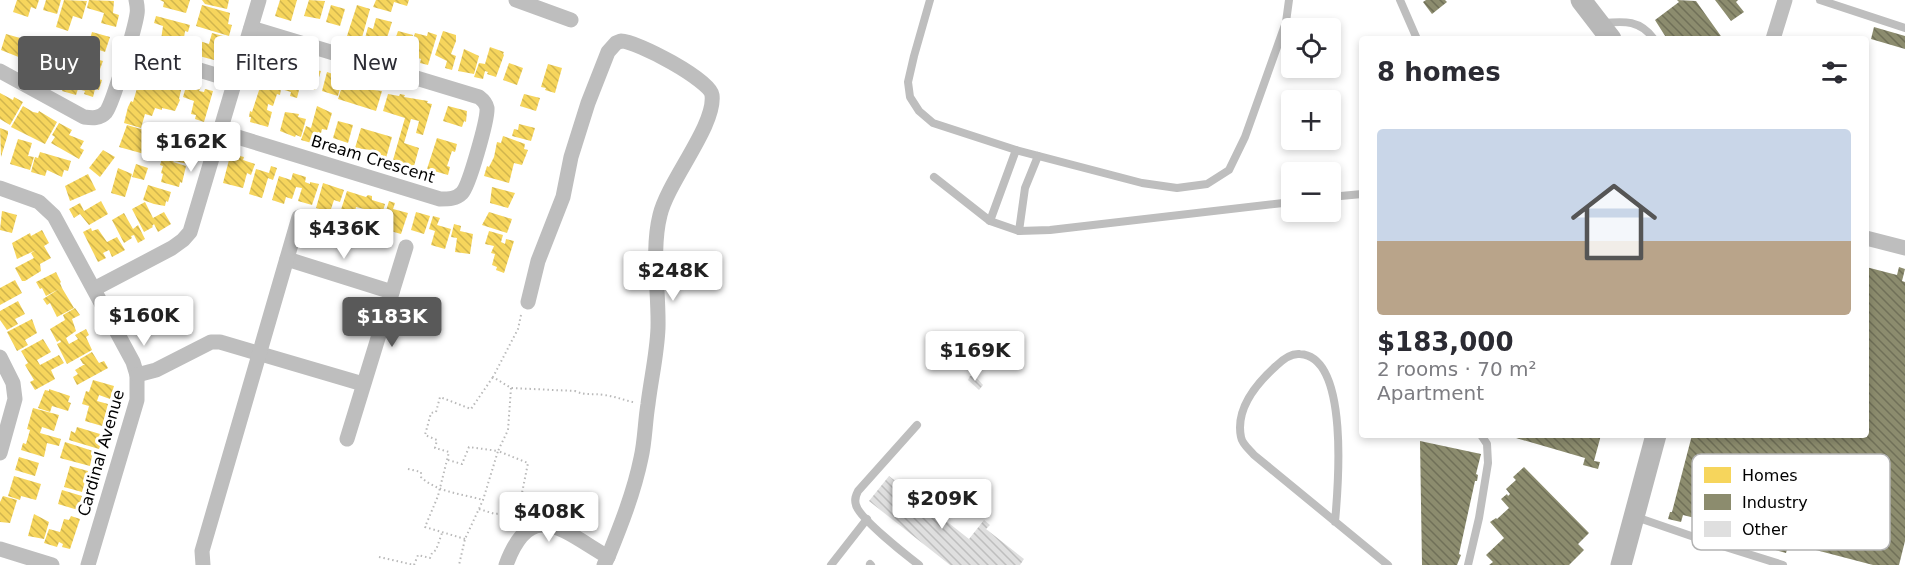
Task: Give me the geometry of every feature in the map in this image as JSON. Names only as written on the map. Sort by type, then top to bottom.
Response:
[{"type":"main road","points":[[1581,0],[1605,31]]},
{"type":"main road","points":[[1622,565],[1655,438]]},
{"type":"street","points":[[131,36],[137,16],[136,0]]},
{"type":"street","points":[[249,36],[259,0]]},
{"type":"street","points":[[516,0],[544,4],[571,20]]},
{"type":"street","points":[[1774,36],[1785,0]]},
{"type":"street","name":"Bream Crescent","points":[[221,132],[441,199],[450,199],[462,194],[471,176],[487,115],[485,103],[479,97],[251,28]]},
{"type":"street","points":[[506,565],[519,538],[530,527],[543,524],[554,527],[606,561],[633,492],[642,457],[657,348],[657,241],[660,216],[665,197],[698,140],[710,109],[711,91],[704,82],[633,43],[621,40],[611,48],[588,103],[571,157],[563,197],[538,261],[528,302]]},
{"type":"street","points":[[0,71],[75,113],[93,118],[100,116],[110,105],[115,90]]},
{"type":"street","points":[[94,290],[172,248],[190,232],[233,90]]},
{"type":"street","name":"Cardinal Avenue","points":[[0,188],[39,202],[54,216],[133,362],[137,375],[137,400],[88,565]]},
{"type":"street","points":[[204,565],[202,551],[299,217]]},
{"type":"street","points":[[1869,239],[1905,248]]},
{"type":"street","points":[[347,439],[406,247]]},
{"type":"street","points":[[287,259],[392,292]]},
{"type":"street","points":[[137,375],[156,370],[211,342],[220,342],[363,384]]},
{"type":"street","points":[[0,357],[13,383],[15,399],[2,436],[0,453]]},
{"type":"street","points":[[0,549],[52,565]]},
{"type":"lane","points":[[930,0],[908,82],[910,97],[919,111],[933,123],[1038,156],[1142,183],[1177,188],[1207,184],[1229,170],[1245,137],[1286,22],[1289,0]]},
{"type":"lane","points":[[1400,0],[1416,36]]},
{"type":"lane","points":[[1820,0],[1905,28]]},
{"type":"lane","points":[[1605,31],[1633,22],[1652,36]]},
{"type":"lane","points":[[990,221],[1016,150]]},
{"type":"lane","points":[[1019,231],[1025,188],[1038,156]]},
{"type":"lane","points":[[934,177],[990,221],[1019,231],[1050,230],[1281,203]]},
{"type":"lane","points":[[1341,196],[1359,194]]},
{"type":"lane","points":[[1335,522],[1340,450],[1331,387],[1314,359],[1295,354],[1283,359],[1257,383],[1248,398],[1240,426],[1242,443],[1254,455],[1335,522],[1388,565]]},
{"type":"lane","points":[[917,425],[858,490],[855,500],[856,507],[867,519],[897,548],[919,565]]},
{"type":"lane","points":[[1468,565],[1488,463],[1487,444],[1483,438]]},
{"type":"lane","points":[[1635,516],[1692,536]]},
{"type":"lane","points":[[831,565],[867,519]]},
{"type":"lane","points":[[1735,550],[1783,565]]},
{"type":"path","points":[[465,539],[425,527],[440,488],[449,452],[435,448],[438,440],[425,435],[440,398],[471,409],[493,377],[518,329],[523,307],[528,302]]},
{"type":"path","points":[[493,377],[511,388],[575,391],[584,395],[606,395],[648,405]]},
{"type":"path","points":[[459,565],[465,539],[483,500],[498,451],[508,430],[511,388]]},
{"type":"path","points":[[447,459],[462,464],[469,447],[498,451],[528,463],[520,498],[530,527]]},
{"type":"path","points":[[408,469],[421,472],[424,481],[440,488],[483,500]]},
{"type":"path","points":[[478,509],[495,514],[524,511]]},
{"type":"path","points":[[379,557],[414,565],[418,555],[430,558],[436,550],[442,533]]},
{"type":"building: Homes","points":[[17,0],[39,0],[36,9],[31,7],[28,17],[13,12]]},
{"type":"building: Homes","points":[[46,0],[61,0],[57,14],[43,10]]},
{"type":"building: Homes","points":[[64,0],[87,1],[82,19],[73,16],[68,31],[56,27]]},
{"type":"building: Homes","points":[[89,0],[114,1],[113,13],[119,15],[116,27],[101,23],[104,13],[87,8]]},
{"type":"building: Homes","points":[[160,0],[190,0],[186,13],[163,7],[164,2]]},
{"type":"building: Homes","points":[[202,0],[229,0],[227,9],[205,4]]},
{"type":"building: Homes","points":[[280,0],[297,0],[291,21],[275,16]]},
{"type":"building: Homes","points":[[309,0],[325,1],[320,19],[304,16]]},
{"type":"building: Homes","points":[[376,0],[409,0],[407,6],[394,2],[391,12],[373,7]]},
{"type":"building: Homes","points":[[202,5],[230,13],[228,24],[232,25],[229,36],[196,26]]},
{"type":"building: Homes","points":[[331,5],[345,9],[340,26],[326,22]]},
{"type":"building: Homes","points":[[357,5],[370,9],[362,36],[347,36]]},
{"type":"building: Homes","points":[[156,16],[190,25],[184,36],[162,36],[163,26],[154,23]]},
{"type":"building: Homes","points":[[376,18],[392,22],[388,36],[366,36],[368,27],[373,29]]},
{"type":"building: Homes","points":[[398,31],[413,35],[413,36],[396,36]]},
{"type":"building: Homes","points":[[443,31],[456,35],[451,54],[456,56],[452,70],[445,68],[447,61],[435,55]]},
{"type":"building: Homes","points":[[92,32],[110,37],[105,52],[100,50],[100,36],[91,36]]},
{"type":"building: Homes","points":[[428,32],[437,35],[428,65],[420,63],[419,36],[414,36],[415,33],[427,36]]},
{"type":"building: Homes","points":[[212,33],[223,36],[214,36],[214,60],[202,57],[202,42],[209,44]]},
{"type":"building: Homes","points":[[6,34],[18,37],[18,57],[1,50]]},
{"type":"building: Homes","points":[[490,47],[504,52],[496,77],[485,71],[483,79],[474,77],[479,63],[485,64]]},
{"type":"building: Homes","points":[[464,49],[479,56],[474,74],[458,71]]},
{"type":"building: Homes","points":[[509,63],[523,68],[517,85],[503,80]]},
{"type":"building: Homes","points":[[548,64],[562,68],[555,93],[541,87]]},
{"type":"building: Homes","points":[[327,72],[331,73],[331,90],[340,90],[338,96],[322,91]]},
{"type":"building: Homes","points":[[62,90],[78,90],[76,95]]},
{"type":"building: Homes","points":[[82,90],[95,90],[93,97],[84,94],[85,91]]},
{"type":"building: Homes","points":[[136,90],[181,90],[175,111],[155,108],[152,116],[145,114],[141,128],[124,123],[128,107],[131,101],[133,102]]},
{"type":"building: Homes","points":[[185,90],[213,91],[204,122],[195,119],[196,115],[191,114],[194,101],[183,97]]},
{"type":"building: Homes","points":[[259,90],[281,90],[273,106],[268,104],[267,110],[272,112],[268,127],[250,122],[250,111],[252,112]]},
{"type":"building: Homes","points":[[284,90],[299,90],[297,98],[290,96],[291,92]]},
{"type":"building: Homes","points":[[341,90],[382,91],[376,111],[338,99]]},
{"type":"building: Homes","points":[[0,93],[23,102],[10,125],[0,119]]},
{"type":"building: Homes","points":[[388,94],[405,95],[404,97],[428,101],[427,103],[432,104],[423,135],[416,133],[419,121],[411,119],[404,143],[419,148],[414,166],[403,166],[393,160],[405,118],[383,111]]},
{"type":"building: Homes","points":[[524,94],[540,98],[536,111],[520,106]]},
{"type":"building: Homes","points":[[23,106],[33,112],[38,113],[39,111],[57,122],[45,144],[11,127]]},
{"type":"building: Homes","points":[[317,106],[332,113],[327,130],[322,129],[321,133],[318,132],[315,144],[301,140],[306,126],[311,128]]},
{"type":"building: Homes","points":[[448,106],[467,111],[466,122],[464,121],[462,127],[443,121]]},
{"type":"building: Homes","points":[[285,112],[299,114],[298,117],[306,119],[301,137],[280,131]]},
{"type":"building: Homes","points":[[338,121],[353,125],[348,143],[333,138]]},
{"type":"building: Homes","points":[[59,123],[72,130],[69,135],[84,141],[80,148],[84,150],[79,159],[51,143],[55,137],[52,135]]},
{"type":"building: Homes","points":[[179,124],[197,128],[193,143],[175,138]]},
{"type":"building: Homes","points":[[519,124],[535,128],[531,141],[512,136],[514,129],[518,130]]},
{"type":"building: Homes","points":[[127,125],[158,134],[155,143],[152,142],[148,155],[119,147]]},
{"type":"building: Homes","points":[[0,128],[8,131],[1,157]]},
{"type":"building: Homes","points":[[361,128],[392,137],[386,158],[371,150],[355,148]]},
{"type":"building: Homes","points":[[503,136],[525,144],[524,149],[528,150],[522,165],[514,163],[509,183],[484,176],[487,166],[489,167],[494,157],[497,142],[501,143]]},
{"type":"building: Homes","points":[[437,138],[457,144],[447,166],[450,167],[448,175],[427,169]]},
{"type":"building: Homes","points":[[18,139],[32,143],[28,156],[34,157],[30,170],[10,164]]},
{"type":"building: Homes","points":[[167,143],[189,150],[188,164],[173,162],[186,166],[179,187],[161,182],[163,166],[160,165]]},
{"type":"building: Homes","points":[[103,150],[115,157],[100,177],[89,168]]},
{"type":"building: Homes","points":[[40,152],[71,161],[68,171],[64,170],[62,177],[47,170],[45,176],[31,172],[35,157],[38,158]]},
{"type":"building: Homes","points":[[236,155],[255,164],[251,175],[247,173],[243,188],[223,183],[230,156]]},
{"type":"building: Homes","points":[[136,164],[148,168],[144,180],[132,177]]},
{"type":"building: Homes","points":[[271,166],[277,168],[273,180],[268,178],[262,198],[249,194],[256,169],[269,173]]},
{"type":"building: Homes","points":[[118,168],[132,174],[125,197],[111,193]]},
{"type":"building: Homes","points":[[293,173],[306,177],[305,182],[319,184],[312,205],[298,201],[302,188],[296,187],[292,199],[286,197],[284,204],[272,200],[279,176],[291,180]]},
{"type":"building: Homes","points":[[88,174],[96,190],[70,201],[65,186]]},
{"type":"building: Homes","points":[[323,183],[344,190],[340,202],[334,200],[330,212],[316,208]]},
{"type":"building: Homes","points":[[148,185],[171,192],[165,206],[143,200]]},
{"type":"building: Homes","points":[[492,187],[515,193],[508,208],[490,203]]},
{"type":"building: Homes","points":[[347,191],[366,197],[372,196],[372,200],[385,204],[379,225],[365,221],[368,210],[356,207],[353,220],[338,219]]},
{"type":"building: Homes","points":[[101,201],[108,214],[89,225],[80,214],[74,218],[69,209],[80,203],[84,211]]},
{"type":"building: Homes","points":[[389,201],[395,203],[393,209],[408,213],[401,234],[387,230],[391,215],[385,214]]},
{"type":"building: Homes","points":[[145,202],[153,218],[164,212],[171,224],[158,232],[154,224],[144,232],[132,209]]},
{"type":"building: Homes","points":[[2,211],[17,215],[12,233],[0,230]]},
{"type":"building: Homes","points":[[416,212],[430,216],[424,234],[411,230]]},
{"type":"building: Homes","points":[[489,212],[512,219],[507,233],[482,225]]},
{"type":"building: Homes","points":[[124,213],[133,229],[138,225],[145,239],[138,243],[134,235],[124,243],[112,220]]},
{"type":"building: Homes","points":[[433,216],[440,218],[437,225],[451,229],[445,249],[431,245],[435,231],[429,229]]},
{"type":"building: Homes","points":[[454,224],[461,226],[460,231],[473,234],[470,254],[455,252],[457,238],[451,237]]},
{"type":"building: Homes","points":[[91,228],[92,231],[98,229],[107,242],[117,237],[125,250],[112,257],[109,250],[103,253],[106,258],[98,262],[83,232]]},
{"type":"building: Homes","points":[[42,230],[49,243],[44,246],[51,258],[40,264],[41,271],[22,281],[15,268],[34,258],[31,253],[36,250],[17,259],[12,243],[30,233],[31,236]]},
{"type":"building: Homes","points":[[489,231],[503,235],[501,242],[505,244],[506,239],[514,241],[504,273],[496,270],[497,267],[492,265],[495,254],[491,253],[494,246],[485,244]]},
{"type":"building: Homes","points":[[56,272],[74,308],[57,317],[50,303],[47,305],[43,299],[59,289],[46,296],[36,282]]},
{"type":"building: Homes","points":[[15,280],[22,293],[0,305],[0,288]]},
{"type":"building: Homes","points":[[18,301],[25,314],[15,319],[18,324],[7,330],[0,320],[0,311]]},
{"type":"building: Homes","points":[[75,308],[80,315],[72,319],[76,331],[66,338],[69,344],[78,339],[75,335],[86,329],[89,335],[86,337],[92,350],[67,364],[57,344],[61,342],[60,340],[57,342],[50,329],[65,320],[63,315]]},
{"type":"building: Homes","points":[[32,319],[37,333],[25,340],[28,345],[17,351],[7,332]]},
{"type":"building: Homes","points":[[43,339],[51,352],[37,360],[40,365],[59,355],[64,363],[51,370],[55,379],[35,390],[30,382],[34,380],[25,365],[28,363],[21,351]]},
{"type":"building: Homes","points":[[92,352],[99,363],[104,361],[108,368],[77,385],[73,377],[78,374],[75,370],[85,364],[80,359]]},
{"type":"building: Homes","points":[[93,380],[114,386],[110,399],[99,395],[97,401],[108,404],[102,426],[85,421],[89,406],[82,404]]},
{"type":"building: Homes","points":[[49,389],[70,396],[68,402],[71,403],[68,411],[52,406],[50,412],[38,408],[45,390],[49,391]]},
{"type":"building: Homes","points":[[33,408],[59,415],[54,431],[42,427],[40,433],[61,439],[59,446],[47,443],[44,457],[21,450],[23,443],[26,444],[30,430],[27,429]]},
{"type":"building: Homes","points":[[77,427],[100,434],[98,440],[102,441],[99,449],[69,440],[71,431],[75,433]]},
{"type":"building: Homes","points":[[65,442],[93,451],[90,466],[60,458]]},
{"type":"building: Homes","points":[[19,457],[39,463],[35,476],[15,470]]},
{"type":"building: Homes","points":[[70,466],[88,471],[82,492],[64,487]]},
{"type":"building: Homes","points":[[14,476],[41,484],[36,500],[21,496],[20,500],[8,496]]},
{"type":"building: Homes","points":[[62,490],[82,496],[78,510],[58,504]]},
{"type":"building: Homes","points":[[3,496],[17,500],[10,523],[0,522],[0,502]]},
{"type":"building: Homes","points":[[34,514],[49,522],[44,539],[28,536]]},
{"type":"building: Homes","points":[[71,516],[80,519],[70,549],[62,547],[63,544],[59,542],[57,547],[44,543],[49,529],[60,532],[64,519],[69,520]]},
{"type":"building: Industry","points":[[1445,0],[1447,2],[1432,14],[1423,2]]},
{"type":"building: Industry","points":[[1677,0],[1696,1],[1721,36],[1665,36],[1655,20],[1679,2]]},
{"type":"building: Industry","points":[[1715,0],[1738,0],[1736,2],[1744,12],[1731,21]]},
{"type":"building: Industry","points":[[1874,27],[1905,36],[1905,49],[1871,39]]},
{"type":"building: Industry","points":[[1899,267],[1905,269],[1902,281],[1905,282],[1905,541],[1899,565],[1873,565],[1816,550],[1890,550],[1890,454],[1692,454],[1692,517],[1683,515],[1681,522],[1668,519],[1672,512],[1691,438],[1869,438],[1869,268],[1897,275]]},
{"type":"building: Industry","points":[[1516,438],[1600,438],[1594,461],[1600,462],[1598,469],[1583,465],[1585,458]]},
{"type":"building: Industry","points":[[1420,441],[1481,454],[1457,565],[1422,565]]},
{"type":"building: Industry","points":[[1524,467],[1589,533],[1578,544],[1584,550],[1569,565],[1489,565],[1493,562],[1486,555],[1504,538],[1490,522],[1509,508],[1501,499],[1510,494],[1506,489],[1516,480],[1513,477]]},
{"type":"building: Other","points":[[974,375],[983,385],[979,390],[968,380]]},
{"type":"building: Other","points":[[889,476],[969,539],[984,520],[990,525],[986,529],[1024,559],[1020,565],[950,565],[869,501]]}]
